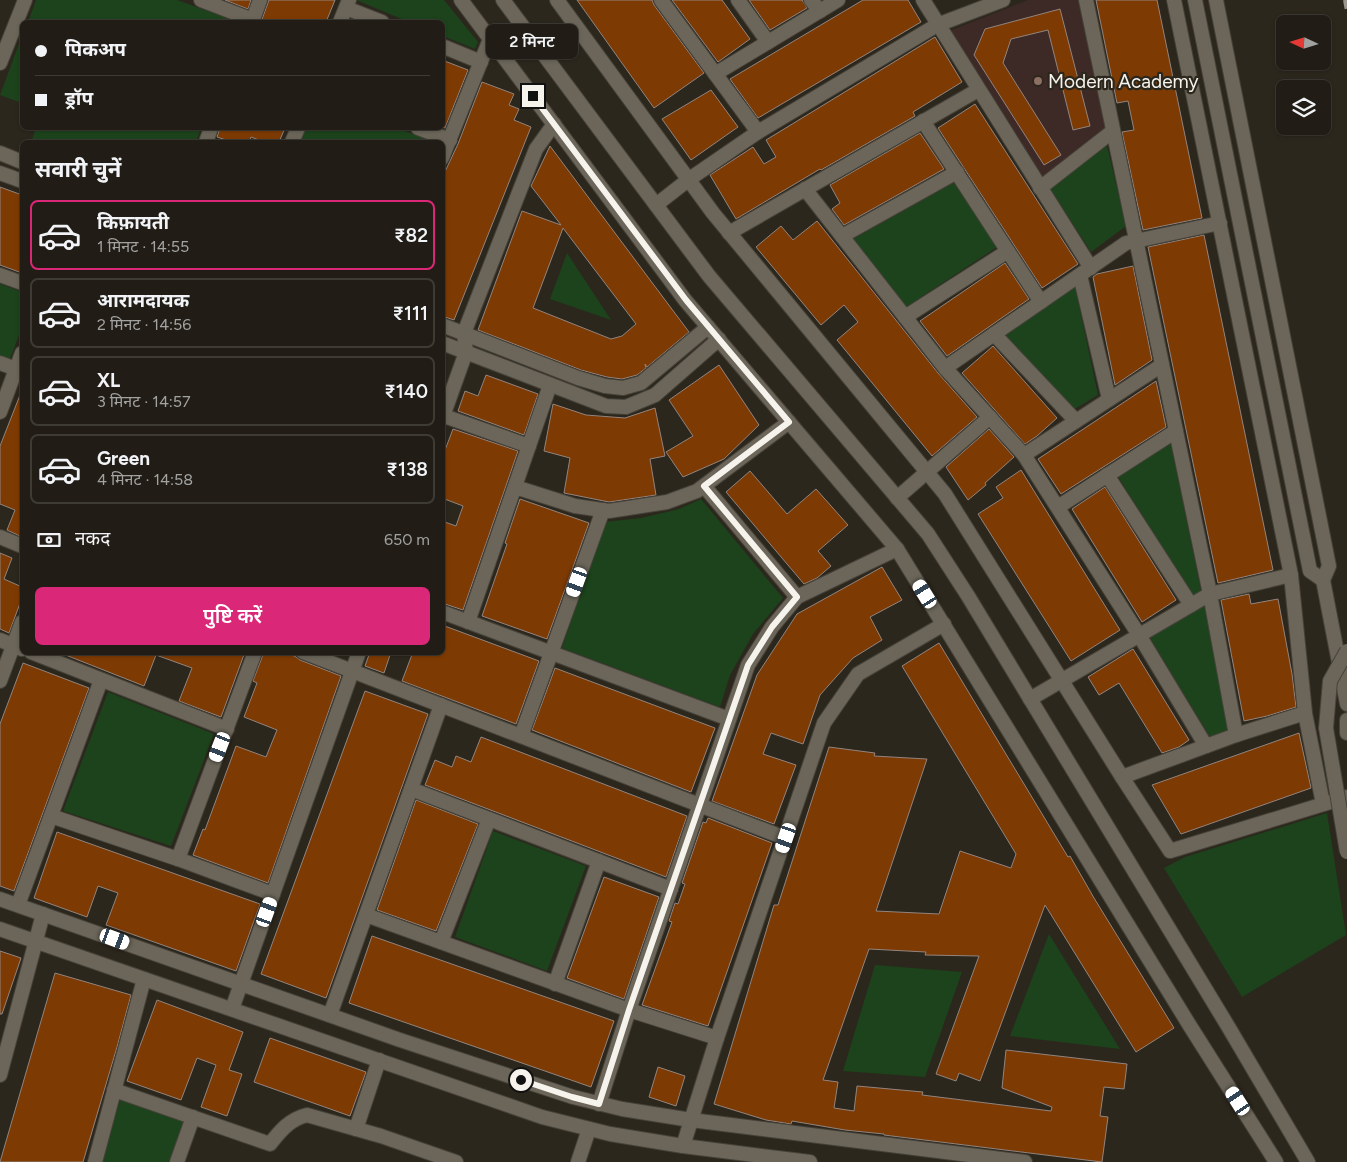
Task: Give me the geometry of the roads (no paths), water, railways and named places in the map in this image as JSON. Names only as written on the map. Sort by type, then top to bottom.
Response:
[{"type":"street","points":[[0,63],[25,0]]},
{"type":"street","points":[[201,0],[250,20]]},
{"type":"street","points":[[252,20],[260,0]]},
{"type":"street","points":[[461,0],[686,300],[897,548],[1276,1162]]},
{"type":"street","points":[[503,0],[709,276],[928,534],[1030,699],[1308,1162]]},
{"type":"street","points":[[557,0],[688,180],[729,233],[945,494],[1170,851],[1347,797]]},
{"type":"street","points":[[661,0],[758,132]]},
{"type":"street","points":[[738,0],[768,42]]},
{"type":"street","points":[[715,74],[768,42],[815,6],[838,0]]},
{"type":"street","points":[[923,0],[1040,188],[1086,271],[1110,399]]},
{"type":"street","points":[[656,205],[688,180],[758,132],[937,25],[1003,0]]},
{"type":"street","points":[[1086,0],[1210,594],[1236,734]]},
{"type":"street","points":[[1174,0],[1291,574],[1305,712],[1323,804]]},
{"type":"street","points":[[1195,0],[1310,571],[1324,580]]},
{"type":"street","points":[[1216,0],[1329,566],[1324,580],[1347,704]]},
{"type":"street","points":[[341,20],[348,4],[378,20]]},
{"type":"street","points":[[445,151],[490,39]]},
{"type":"street","points":[[445,47],[481,62]]},
{"type":"street","points":[[729,233],[978,90]]},
{"type":"street","points":[[924,121],[1041,302]]},
{"type":"street","points":[[445,412],[466,352],[464,333],[536,150],[554,124]]},
{"type":"street","points":[[423,130],[450,140]]},
{"type":"street","points":[[1040,188],[1113,131]]},
{"type":"street","points":[[0,154],[20,161]]},
{"type":"street","points":[[842,236],[957,172]]},
{"type":"street","points":[[0,173],[20,180]]},
{"type":"street","points":[[805,189],[945,368],[1024,454],[1139,635],[1206,746]]},
{"type":"street","points":[[945,368],[1126,243],[1220,223]]},
{"type":"street","points":[[906,317],[1008,251]]},
{"type":"street","points":[[0,275],[20,282]]},
{"type":"street","points":[[445,325],[578,378],[606,386],[623,388],[640,383],[708,327]]},
{"type":"street","points":[[994,334],[1076,421]]},
{"type":"street","points":[[445,344],[606,406],[626,407],[655,395],[719,340]]},
{"type":"street","points":[[0,412],[20,358]]},
{"type":"street","points":[[0,363],[16,369]]},
{"type":"street","points":[[1024,454],[1162,365]]},
{"type":"street","points":[[468,622],[550,385]]},
{"type":"street","points":[[897,498],[990,417]]},
{"type":"street","points":[[445,419],[529,446]]},
{"type":"street","points":[[515,487],[575,506],[609,511],[668,502],[697,491],[789,422]]},
{"type":"street","points":[[1058,507],[1176,431]]},
{"type":"street","points":[[1107,475],[1191,605]]},
{"type":"street","points":[[704,486],[797,597]]},
{"type":"street","points":[[521,736],[603,510]]},
{"type":"street","points":[[0,537],[20,545]]},
{"type":"street","points":[[599,1104],[629,1010],[748,665],[772,627],[797,597],[897,548]]},
{"type":"street","points":[[1030,699],[1210,594],[1291,574]]},
{"type":"street","points":[[445,613],[729,719]]},
{"type":"street","points":[[683,1146],[717,1038],[824,723],[841,695],[858,674],[944,624]]},
{"type":"street","points":[[0,681],[18,647],[20,634]]},
{"type":"street","points":[[0,640],[18,647]]},
{"type":"street","points":[[1347,651],[1330,682],[1326,728],[1347,852]]},
{"type":"street","points":[[38,655],[226,729]]},
{"type":"street","points":[[178,859],[254,655]]},
{"type":"street","points":[[310,655],[786,838]]},
{"type":"street","points":[[232,1009],[358,655]]},
{"type":"street","points":[[18,905],[101,680]]},
{"type":"street","points":[[330,1015],[441,705]]},
{"type":"street","points":[[1122,777],[1236,734],[1305,712]]},
{"type":"street","points":[[1347,720],[1347,733]]},
{"type":"street","points":[[411,789],[671,889]]},
{"type":"street","points":[[51,816],[178,859],[273,894]]},
{"type":"street","points":[[441,942],[489,819]]},
{"type":"street","points":[[555,984],[599,861]]},
{"type":"street","points":[[0,899],[330,1015],[563,1094],[599,1104],[692,1120],[1025,1162]]},
{"type":"street","points":[[0,1075],[2,1056],[43,914]]},
{"type":"street","points":[[366,915],[629,1010],[717,1038]]},
{"type":"street","points":[[0,929],[542,1117],[610,1134],[802,1162]]},
{"type":"street","points":[[95,1162],[144,978]]},
{"type":"street","points":[[356,1129],[379,1060]]},
{"type":"street","points":[[114,1090],[270,1144],[282,1129],[298,1118],[307,1115],[381,1136],[456,1162]]},
{"type":"street","points":[[177,1162],[194,1117]]},
{"type":"street","points":[[578,1162],[589,1129]]},
{"type":"street","points":[[715,1162],[730,1152]]},
{"type":"railway","points":[[1345,0],[1347,11]]},
{"type":"place","name":"Modern Academy","points":[[1038,81]]}]
